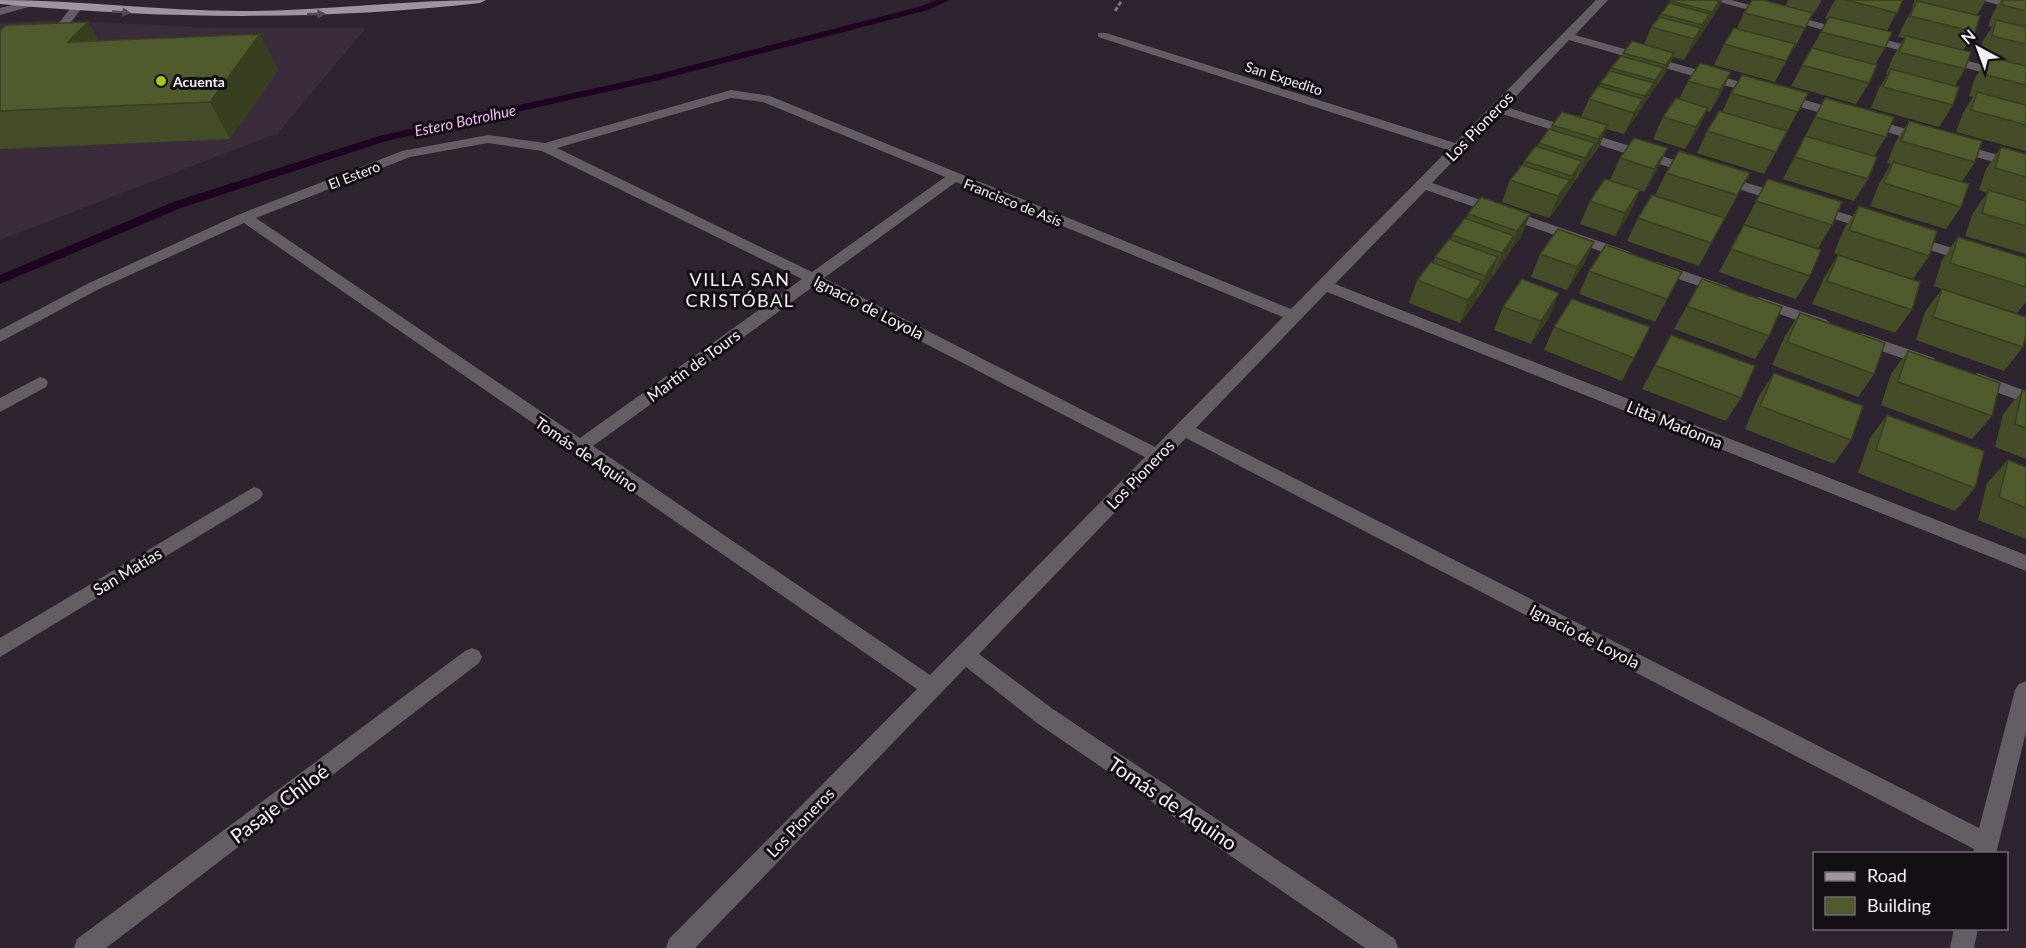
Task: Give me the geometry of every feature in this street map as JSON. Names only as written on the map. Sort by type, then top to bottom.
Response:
[{"type":"main road","points":[[0,1],[75,9],[177,15],[277,16],[372,11],[480,0]]},
{"type":"street","points":[[53,6],[64,0]]},
{"type":"street","name":"Los Pioneros","points":[[678,948],[1602,0]]},
{"type":"street","points":[[1718,0],[2026,80]]},
{"type":"street","points":[[1986,0],[2026,9]]},
{"type":"street","points":[[0,12],[28,4]]},
{"type":"street","points":[[0,57],[53,38],[75,9]]},
{"type":"street","name":"San Expedito","points":[[1102,35],[1457,148]]},
{"type":"street","points":[[1567,36],[2026,167]]},
{"type":"street","name":"El Estero","points":[[0,337],[94,286],[245,217],[407,154],[488,139],[545,147],[731,94]]},
{"type":"street","name":"Francisco de Asís","points":[[731,94],[766,99],[953,178],[1294,316]]},
{"type":"street","points":[[1497,108],[1981,261]]},
{"type":"street","name":"Ignacio de Loyola","points":[[545,147],[813,279],[1158,456]]},
{"type":"street","name":"Martín de Tours","points":[[578,448],[953,178]]},
{"type":"street","points":[[1423,184],[2026,396]]},
{"type":"street","name":"Tomás de Aquino","points":[[245,217],[578,448],[931,687]]},
{"type":"street","name":"Litta Madonna","points":[[1324,285],[2026,563]]},
{"type":"street","points":[[0,406],[40,383]]},
{"type":"street","name":"Ignacio de Loyola","points":[[1183,429],[1985,849]]},
{"type":"street","name":"San Matías","points":[[0,648],[254,494]]},
{"type":"street","name":"Tomás de Aquino","points":[[964,654],[1045,716],[1386,948]]},
{"type":"street","name":"Pasaje Chiloé","points":[[86,948],[472,657]]},
{"type":"street","points":[[1985,849],[2026,690]]},
{"type":"street","points":[[1962,948],[1966,930]]},
{"type":"shaded area","name":"Acuenta","points":[[54,20],[220,28],[366,28],[278,133],[0,240],[0,23]]},
{"type":"building","points":[[1671,0],[1715,0],[1719,1],[1712,12]]},
{"type":"building","points":[[1752,0],[1763,0],[1813,13],[1805,28],[1744,13]]},
{"type":"building","points":[[1846,0],[1903,0],[1897,13]]},
{"type":"building","points":[[2003,0],[2026,0],[2026,11],[2002,5]]},
{"type":"building","points":[[1917,1],[1980,16],[1975,32],[1910,16]]},
{"type":"building","points":[[1669,3],[1710,14],[1702,25],[1661,14]]},
{"type":"building","points":[[1660,17],[1701,28],[1694,39],[1651,27]]},
{"type":"building","points":[[1829,17],[1892,32],[1885,48],[1821,32]]},
{"type":"building","points":[[1996,20],[2026,27],[2026,44],[1992,36]]},
{"type":"building","points":[[88,22],[68,42],[260,34],[210,102],[0,111],[0,31],[6,25]]},
{"type":"building","points":[[1734,28],[1795,44],[1786,61],[1724,44]]},
{"type":"building","points":[[1906,36],[1971,52],[1965,69],[1899,52]]},
{"type":"building","points":[[1632,41],[1674,53],[1666,65],[1623,53]]},
{"type":"building","points":[[1812,48],[1877,65],[1869,83],[1802,65]]},
{"type":"building","points":[[1621,56],[1664,68],[1655,80],[1611,68]]},
{"type":"building","points":[[1989,57],[2026,66],[2026,85],[1983,74]]},
{"type":"building","points":[[1700,63],[1731,72],[1720,90],[1688,81]]},
{"type":"building","points":[[1891,69],[1959,87],[1953,105],[1883,87]]},
{"type":"building","points":[[1610,71],[1654,83],[1645,96],[1600,83]]},
{"type":"building","points":[[1742,75],[1808,93],[1798,112],[1731,93]]},
{"type":"building","points":[[1598,86],[1643,99],[1634,113],[1589,99]]},
{"type":"building","points":[[1977,92],[2026,105],[2026,125],[1971,110]]},
{"type":"building","points":[[1676,98],[1708,108],[1696,127],[1663,117]]},
{"type":"building","points":[[1825,98],[1894,117],[1886,137],[1815,117]]},
{"type":"building","points":[[1719,111],[1787,131],[1776,152],[1707,131]]},
{"type":"building","points":[[1562,112],[1608,125],[1598,139],[1552,125]]},
{"type":"building","points":[[1909,121],[1982,141],[1975,162],[1901,141]]},
{"type":"building","points":[[1549,129],[1595,143],[1585,158],[1539,143]]},
{"type":"building","points":[[1805,136],[1877,157],[1868,179],[1795,157]]},
{"type":"building","points":[[1634,138],[1668,148],[1654,169],[1620,158]]},
{"type":"building","points":[[1536,146],[1582,161],[1572,176],[1524,161]]},
{"type":"building","points":[[2001,147],[2026,154],[2026,177],[1995,168]]},
{"type":"building","points":[[1679,151],[1750,173],[1737,195],[1666,173]]},
{"type":"building","points":[[1893,162],[1969,184],[1961,207],[1884,183]]},
{"type":"building","points":[[1522,165],[1570,180],[1558,196],[1510,180]]},
{"type":"building","points":[[1605,179],[1640,190],[1625,213],[1590,201]]},
{"type":"building","points":[[1768,179],[1842,202],[1832,225],[1756,201]]},
{"type":"building","points":[[1988,190],[2026,201],[2026,226],[1982,213]]},
{"type":"building","points":[[1652,195],[1725,218],[1711,243],[1638,218]]},
{"type":"building","points":[[1481,197],[1530,214],[1517,231],[1468,214]]},
{"type":"building","points":[[1859,206],[1937,231],[1929,256],[1849,230]]},
{"type":"building","points":[[1465,218],[1514,236],[1502,253],[1452,235]]},
{"type":"building","points":[[1744,225],[1821,250],[1810,276],[1731,249]]},
{"type":"building","points":[[1558,229],[1594,242],[1577,267],[1540,254]]},
{"type":"building","points":[[1958,237],[2026,258],[2026,287],[1950,263]]},
{"type":"building","points":[[1449,239],[1498,257],[1485,276],[1435,257]]},
{"type":"building","points":[[1606,245],[1682,272],[1667,299],[1589,271]]},
{"type":"building","points":[[1838,255],[1920,282],[1912,310],[1827,281]]},
{"type":"building","points":[[1431,262],[1482,281],[1468,300],[1417,280]]},
{"type":"building","points":[[1522,279],[1559,293],[1541,321],[1503,307]]},
{"type":"building","points":[[1702,279],[1782,307],[1769,336],[1687,306]]},
{"type":"building","points":[[1942,289],[2026,317],[2023,347],[1933,317]]},
{"type":"building","points":[[1572,299],[1650,327],[1634,358],[1554,327]]},
{"type":"building","points":[[1800,313],[1885,343],[1874,374],[1787,342]]},
{"type":"building","points":[[1671,335],[1755,366],[1741,398],[1655,365]]},
{"type":"building","points":[[1908,351],[2000,383],[1992,416],[1898,382]]},
{"type":"building","points":[[1774,373],[1863,406],[1851,440],[1760,406]]},
{"type":"building","points":[[2022,391],[2026,392],[2026,428],[2015,424]]},
{"type":"building","points":[[1887,415],[1984,451],[1975,488],[1876,450]]},
{"type":"building","points":[[2008,460],[2026,467],[2026,508],[1999,497]]},
{"type":"waterway","name":"Estero Botrolhue","points":[[0,280],[177,205],[383,138],[651,79],[925,8],[944,0]]},
{"type":"place","name":"Acuenta","points":[[161,81]]},
{"type":"district","name":"VILLA SAN CRISTÓBAL","points":[[740,289]]}]
